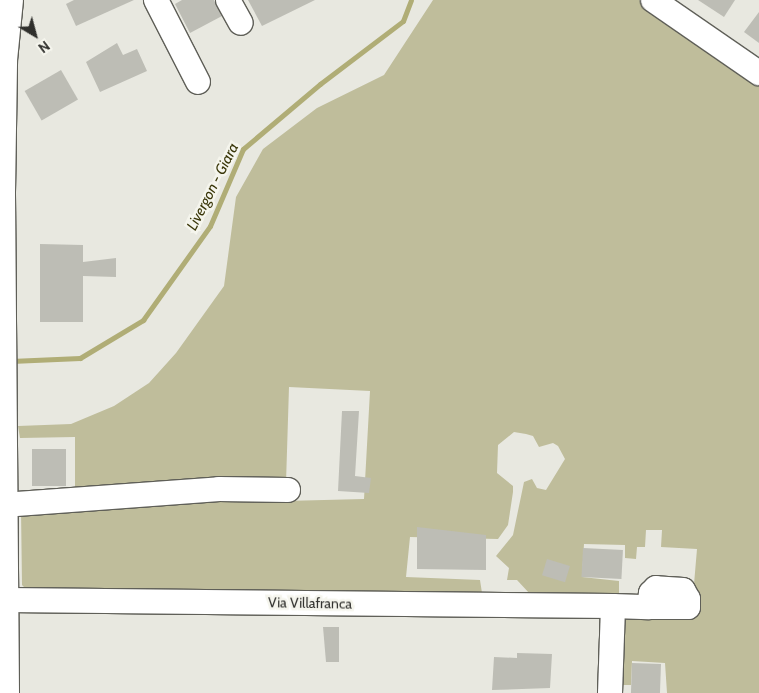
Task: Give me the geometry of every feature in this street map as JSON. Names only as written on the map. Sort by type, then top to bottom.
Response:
[{"type":"main road","points":[[5,693],[1,505],[2,60],[9,0]]},
{"type":"street","points":[[156,0],[198,82]]},
{"type":"street","points":[[228,0],[241,23]]},
{"type":"street","points":[[668,4],[759,73]]},
{"type":"street","points":[[1,505],[219,489],[288,490]]},
{"type":"street","name":"Via Villafranca","points":[[3,600],[648,606]]},
{"type":"street","points":[[610,693],[613,606]]},
{"type":"shaded area","points":[[433,0],[639,0],[759,84],[759,693],[667,693],[665,663],[632,661],[631,685],[618,685],[624,620],[691,619],[697,549],[661,547],[662,530],[646,530],[645,547],[637,547],[636,559],[625,558],[625,545],[584,544],[582,577],[619,581],[619,594],[530,594],[517,580],[507,580],[509,568],[496,556],[513,535],[524,482],[532,479],[537,488],[546,490],[565,459],[558,446],[553,443],[539,447],[533,436],[514,432],[498,445],[497,473],[513,486],[513,492],[508,525],[498,539],[410,537],[406,577],[480,580],[482,593],[28,591],[22,585],[21,510],[215,495],[284,501],[364,499],[370,391],[289,387],[286,483],[75,496],[75,437],[20,438],[18,426],[71,424],[114,406],[149,383],[176,353],[224,286],[236,197],[263,149],[317,108],[384,75]]},
{"type":"building","points":[[74,0],[134,0],[76,26],[66,4]]},
{"type":"building","points":[[182,0],[214,0],[222,16],[190,33],[175,4]]},
{"type":"building","points":[[248,0],[315,0],[262,26]]},
{"type":"building","points":[[698,0],[735,0],[724,17]]},
{"type":"building","points":[[759,12],[759,43],[744,32]]},
{"type":"building","points":[[117,43],[123,55],[137,49],[147,71],[100,92],[86,62]]},
{"type":"building","points":[[61,70],[78,99],[42,120],[25,91]]},
{"type":"building","points":[[40,244],[83,245],[83,262],[116,258],[116,277],[83,276],[83,322],[40,322]]},
{"type":"building","points":[[342,411],[359,411],[355,476],[371,478],[369,493],[338,491]]},
{"type":"building","points":[[32,449],[66,449],[66,486],[32,486]]},
{"type":"building","points":[[417,527],[486,535],[486,570],[417,569]]},
{"type":"building","points":[[583,548],[623,550],[621,579],[581,577]]},
{"type":"building","points":[[547,559],[570,566],[565,582],[542,575]]},
{"type":"building","points":[[323,627],[339,627],[339,662],[326,662]]},
{"type":"building","points":[[517,653],[552,654],[550,688],[492,690],[494,657],[517,658]]},
{"type":"building","points":[[632,663],[661,664],[660,693],[631,693]]},
{"type":"waterway","name":"Livergon - Giara","points":[[11,361],[80,358],[143,320],[210,226],[243,149],[320,84],[403,21],[411,0]]}]
